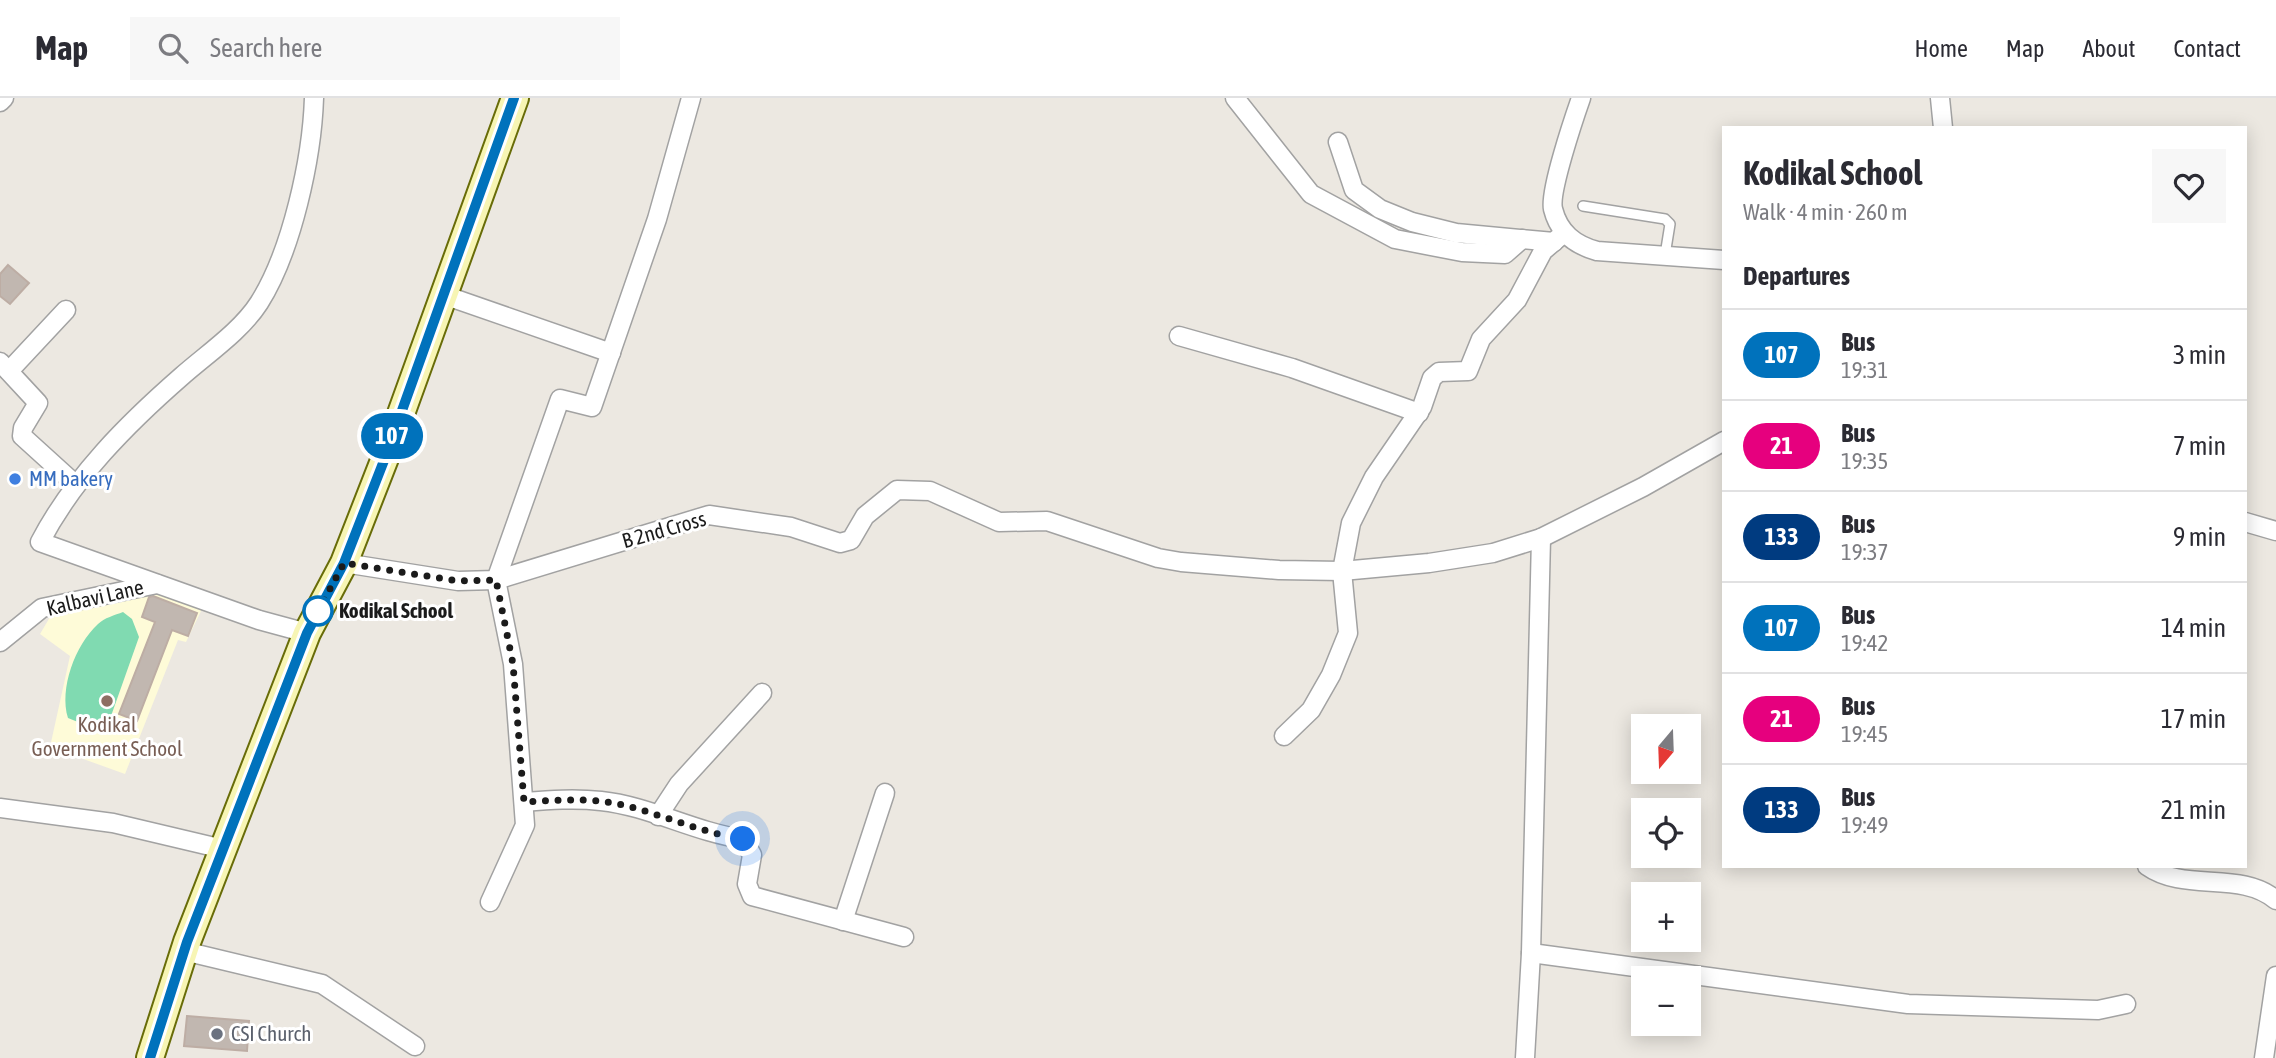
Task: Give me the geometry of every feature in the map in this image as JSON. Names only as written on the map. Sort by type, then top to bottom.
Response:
[{"type":"street","points":[[0,102],[4,98]]},
{"type":"street","points":[[307,633],[259,620],[40,542],[54,515],[92,464],[142,412],[217,346],[259,303],[298,203],[313,137],[314,98]]},
{"type":"street","points":[[150,1058],[184,951],[307,633],[344,563],[385,458],[514,98]]},
{"type":"street","points":[[489,902],[523,833],[524,802],[513,664],[496,580],[560,399],[592,407],[657,219],[691,98]]},
{"type":"street","points":[[1235,98],[1311,194],[1395,239],[1462,252],[1505,254],[1522,239]]},
{"type":"street","points":[[1559,238],[1552,207],[1581,98]]},
{"type":"street","points":[[1940,98],[1943,126]]},
{"type":"street","points":[[1338,142],[1354,190],[1380,209],[1412,222],[1456,233],[1522,239],[1559,238],[1597,251],[1722,260]]},
{"type":"street","points":[[1284,736],[1311,710],[1331,676],[1348,633],[1342,570],[1351,523],[1362,499],[1419,413],[1432,379],[1439,372],[1468,371],[1481,339],[1517,300],[1542,251],[1559,238]]},
{"type":"street","points":[[442,295],[611,353]]},
{"type":"street","points":[[66,310],[5,366],[37,403],[23,428],[22,436],[76,485]]},
{"type":"street","points":[[1179,336],[1292,368],[1419,413]]},
{"type":"street","name":"B 2nd Cross","points":[[344,563],[458,581],[496,580],[709,515],[791,527],[840,543],[851,540],[865,516],[897,490],[930,491],[999,522],[1047,521],[1157,558],[1279,570],[1342,570],[1480,555],[1541,538],[1643,487],[1722,441]]},
{"type":"street","points":[[2247,523],[2276,531]]},
{"type":"street","points":[[1525,1058],[1531,953],[1541,538]]},
{"type":"street","name":"Kalbavi Lane","points":[[0,642],[42,608],[158,583]]},
{"type":"street","points":[[659,816],[679,784],[762,693]]},
{"type":"street","points":[[843,921],[885,793]]},
{"type":"street","points":[[524,802],[601,801],[717,835],[743,839],[752,855],[747,884],[752,896],[904,937]]},
{"type":"street","points":[[0,808],[113,823],[223,849]]},
{"type":"street","points":[[2153,868],[2190,881],[2218,881],[2247,887],[2276,900]]},
{"type":"street","points":[[184,951],[322,984],[415,1046]]},
{"type":"street","points":[[1531,953],[1908,1004],[2098,1010],[2126,1004]]},
{"type":"street","points":[[2264,1058],[2276,976]]},
{"type":"lane","points":[[1583,206],[1665,219],[1670,224],[1665,256]]},
{"type":"shaded area","name":"Kodikal Government School","points":[[157,593],[202,609],[186,642],[178,640],[125,774],[50,747],[70,656],[40,634],[53,612]]},
{"type":"green space","points":[[123,612],[132,619],[139,637],[105,733],[68,718],[67,681],[76,655],[90,633],[103,620]]},
{"type":"building","points":[[8,265],[29,283],[10,304],[0,296],[0,274]]},
{"type":"building","points":[[153,596],[197,613],[188,636],[172,630],[137,721],[119,714],[155,622],[142,617],[149,597]]},
{"type":"building","name":"CSI Church","points":[[187,1016],[249,1021],[247,1051],[184,1046]]},
{"type":"bus line","name":"107","points":[[150,1058],[187,942],[307,633],[344,563],[385,458],[514,98]]},
{"type":"place","name":"MM bakery","points":[[15,479]]},
{"type":"place","name":"Kodikal School","points":[[318,611]]},
{"type":"place","name":"Kodikal Government School","points":[[107,701]]},
{"type":"place","name":"CSI Church","points":[[217,1034]]},
{"type":"route","points":[[318,611],[344,563],[458,581],[496,580],[513,664],[524,802],[601,801],[629,806],[717,835],[743,839]]}]
